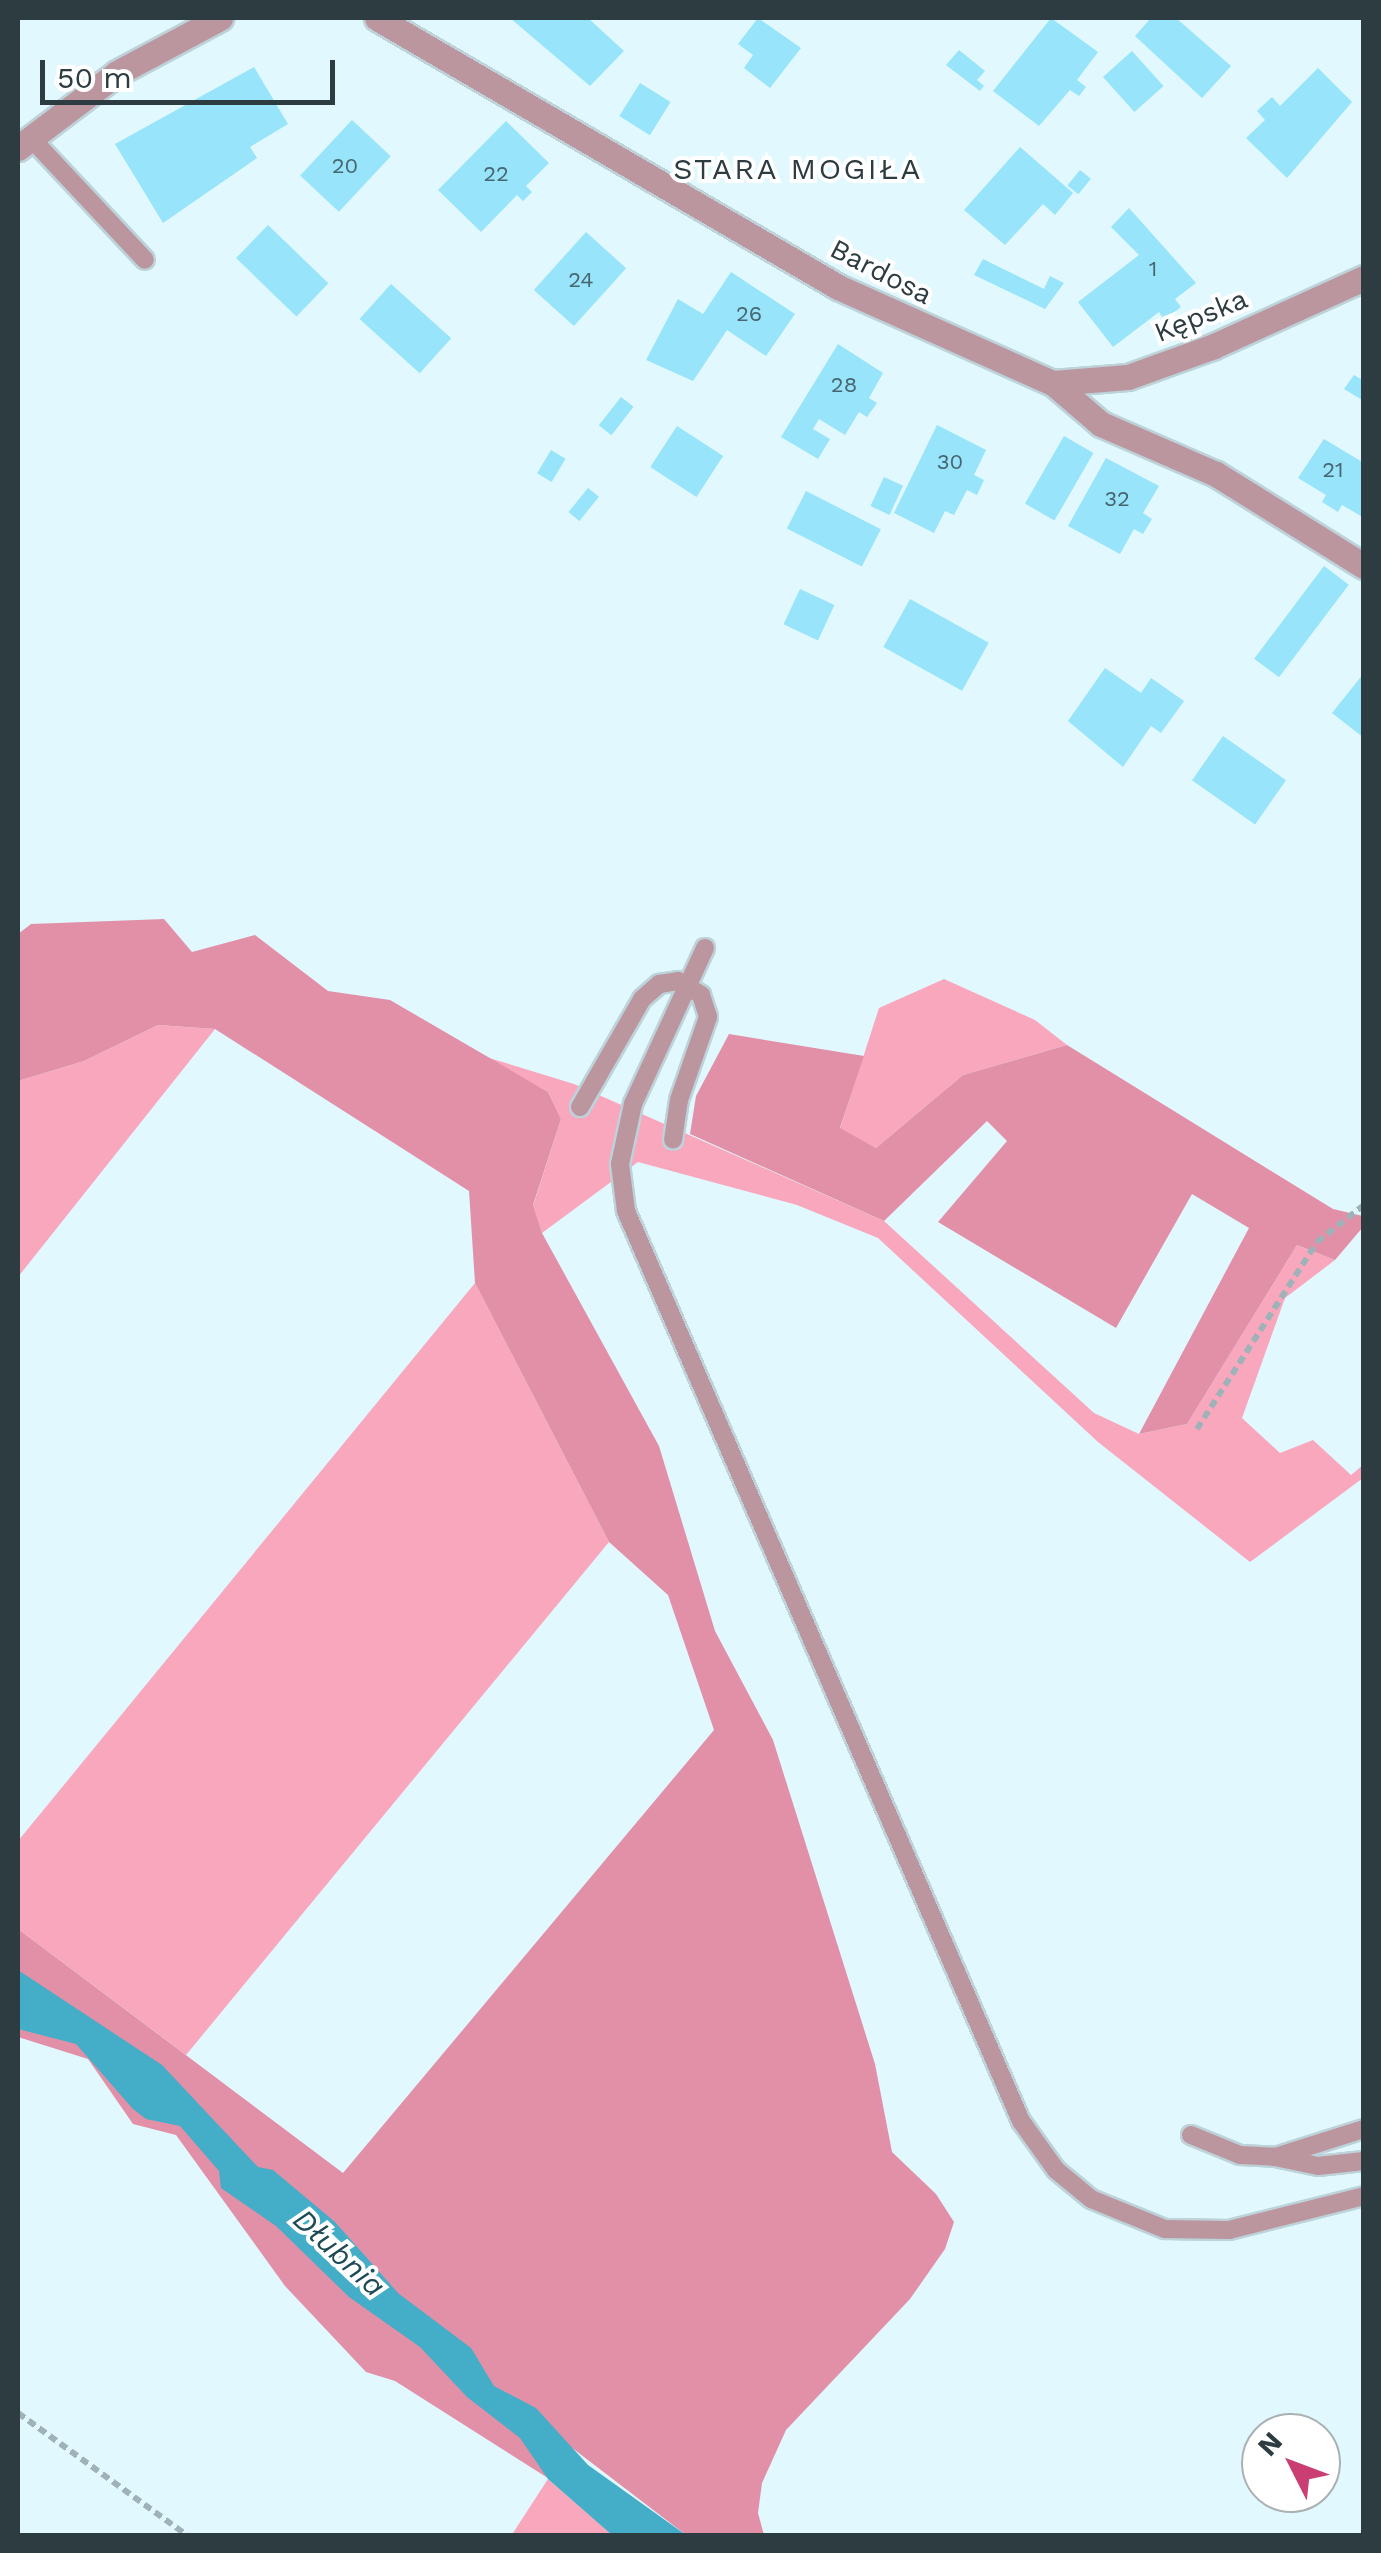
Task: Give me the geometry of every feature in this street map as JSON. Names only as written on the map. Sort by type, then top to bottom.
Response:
[{"type":"street","points":[[24,142],[117,73],[220,18]]},
{"type":"street","name":"Bardosa","points":[[378,18],[838,287],[1053,383],[1101,424],[1216,474],[1364,566]]},
{"type":"street","name":"Kępska","points":[[1053,383],[1128,376],[1364,278]]},
{"type":"lane","points":[[24,142],[145,260]]},
{"type":"lane","points":[[704,948],[626,1127],[620,1164],[626,1211],[1021,2121],[1073,2186],[1114,2212],[1165,2229],[1229,2230],[1364,2196]]},
{"type":"lane","points":[[580,1107],[642,999],[660,984],[688,985],[701,996],[708,1017],[679,1100],[673,1140]]},
{"type":"lane","points":[[1275,2158],[1364,2129]]},
{"type":"lane","points":[[1191,2135],[1240,2155],[1318,2166],[1364,2161]]},
{"type":"path","points":[[1197,1429],[1318,1242],[1364,1205]]},
{"type":"path","points":[[18,2413],[188,2536]]},
{"type":"shaded area","points":[[164,919],[192,952],[255,935],[328,991],[390,1000],[548,1092],[561,1119],[533,1205],[542,1233],[659,1446],[715,1631],[773,1740],[875,2064],[892,2152],[936,2194],[954,2222],[945,2249],[910,2299],[786,2430],[762,2483],[758,2513],[764,2535],[686,2535],[567,2444],[551,2480],[395,2381],[366,2372],[285,2286],[176,2135],[133,2124],[88,2059],[18,2037],[18,1929],[343,2173],[714,1730],[668,1595],[609,1542],[475,1283],[469,1191],[215,1029],[158,1025],[84,1061],[18,1081],[18,934],[31,924]]},
{"type":"shaded area","points":[[944,979],[1035,1020],[1067,1045],[963,1075],[876,1148],[840,1129],[879,1008]]},
{"type":"shaded area","points":[[158,1025],[215,1029],[18,1277],[18,1081],[84,1061]]},
{"type":"shaded area","points":[[729,1034],[864,1056],[840,1128],[876,1148],[963,1075],[1067,1045],[1333,1209],[1363,1216],[1363,1227],[1335,1260],[1297,1245],[1187,1424],[1139,1434],[1249,1228],[1192,1194],[1116,1328],[938,1222],[1007,1141],[987,1121],[884,1221],[690,1134],[696,1096]]},
{"type":"shaded area","points":[[486,1057],[574,1084],[884,1221],[1094,1413],[1139,1434],[1187,1424],[1297,1245],[1335,1260],[1285,1298],[1242,1418],[1280,1453],[1313,1440],[1351,1475],[1363,1465],[1363,1478],[1250,1562],[1098,1442],[878,1238],[797,1205],[638,1162],[542,1233],[533,1206],[561,1119],[548,1092]]},
{"type":"shaded area","points":[[475,1283],[609,1542],[186,2055],[18,1929],[18,1841]]},
{"type":"shaded area","points":[[548,2479],[600,2524],[612,2535],[511,2536]]},
{"type":"water","name":"Dłubnia","points":[[18,1970],[162,2065],[258,2167],[273,2170],[335,2222],[398,2293],[471,2348],[494,2386],[536,2408],[588,2465],[686,2535],[612,2535],[548,2479],[520,2438],[467,2397],[420,2347],[349,2297],[276,2226],[221,2188],[219,2171],[180,2126],[146,2119],[133,2109],[76,2044],[18,2029]]},
{"type":"building","points":[[510,18],[588,18],[624,51],[590,86]]},
{"type":"building","points":[[758,18],[801,48],[770,88],[744,68],[753,55],[738,44]]},
{"type":"building","points":[[1051,18],[1098,52],[1077,80],[1086,87],[1079,96],[1070,90],[1039,126],[993,91]]},
{"type":"building","points":[[1151,18],[1176,18],[1231,66],[1202,98],[1135,36]]},
{"type":"building","points":[[959,50],[985,71],[977,80],[984,86],[980,91],[946,65]]},
{"type":"building","points":[[1132,51],[1163,86],[1134,112],[1103,77]]},
{"type":"building","points":[[254,67],[288,124],[250,147],[257,158],[163,223],[115,144]]},
{"type":"building","points":[[1318,68],[1352,102],[1287,178],[1246,138],[1265,120],[1257,111],[1272,97],[1280,106]]},
{"type":"building","points":[[640,83],[671,102],[650,135],[619,116]]},
{"type":"building","points":[[352,120],[391,156],[339,212],[300,176]]},
{"type":"building","points":[[506,121],[549,163],[526,186],[532,192],[523,201],[517,195],[481,232],[438,190]]},
{"type":"building","points":[[1020,147],[1073,193],[1055,215],[1043,204],[1005,245],[964,210]]},
{"type":"building","points":[[1080,170],[1091,179],[1078,194],[1067,186]]},
{"type":"building","points":[[1129,208],[1196,283],[1175,299],[1181,307],[1164,320],[1159,312],[1113,347],[1078,302],[1139,255],[1111,227]]},
{"type":"building","points":[[268,225],[328,283],[296,316],[236,258]]},
{"type":"building","points":[[586,232],[626,268],[574,326],[534,290]]},
{"type":"building","points":[[983,259],[1044,289],[1050,276],[1064,283],[1045,309],[974,275]]},
{"type":"building","points":[[731,272],[795,314],[766,356],[727,330],[693,381],[646,360],[678,299],[703,314]]},
{"type":"building","points":[[391,284],[451,338],[420,373],[360,319]]},
{"type":"building","points":[[838,344],[883,373],[869,398],[877,403],[867,417],[859,412],[845,435],[819,419],[813,429],[830,439],[818,459],[781,437]]},
{"type":"building","points":[[1354,375],[1364,381],[1364,401],[1344,389]]},
{"type":"building","points":[[621,397],[634,407],[611,435],[599,425]]},
{"type":"building","points":[[937,425],[986,450],[974,475],[984,480],[977,495],[967,490],[954,515],[945,511],[934,533],[894,513]]},
{"type":"building","points":[[677,426],[723,456],[696,497],[650,467]]},
{"type":"building","points":[[1064,436],[1093,453],[1054,521],[1025,504]]},
{"type":"building","points":[[1324,439],[1364,463],[1361,516],[1342,505],[1338,512],[1322,502],[1326,495],[1298,478]]},
{"type":"building","points":[[551,450],[566,459],[552,482],[537,473]]},
{"type":"building","points":[[1106,458],[1159,486],[1143,513],[1152,519],[1143,534],[1134,529],[1120,554],[1068,526]]},
{"type":"building","points":[[884,477],[903,486],[890,515],[870,506]]},
{"type":"building","points":[[588,488],[599,497],[579,521],[568,512]]},
{"type":"building","points":[[806,491],[881,529],[862,567],[787,528]]},
{"type":"building","points":[[1324,566],[1349,585],[1279,677],[1254,659]]},
{"type":"building","points":[[800,589],[834,605],[818,640],[784,624]]},
{"type":"building","points":[[910,599],[989,643],[962,691],[883,647]]},
{"type":"building","points":[[1105,668],[1141,693],[1151,678],[1184,701],[1161,733],[1151,726],[1123,767],[1068,721]]},
{"type":"building","points":[[1364,673],[1364,738],[1332,713]]},
{"type":"building","points":[[1223,736],[1286,780],[1255,824],[1192,780]]},
{"type":"district","name":"STARA MOGIŁA","points":[[798,169]]}]
